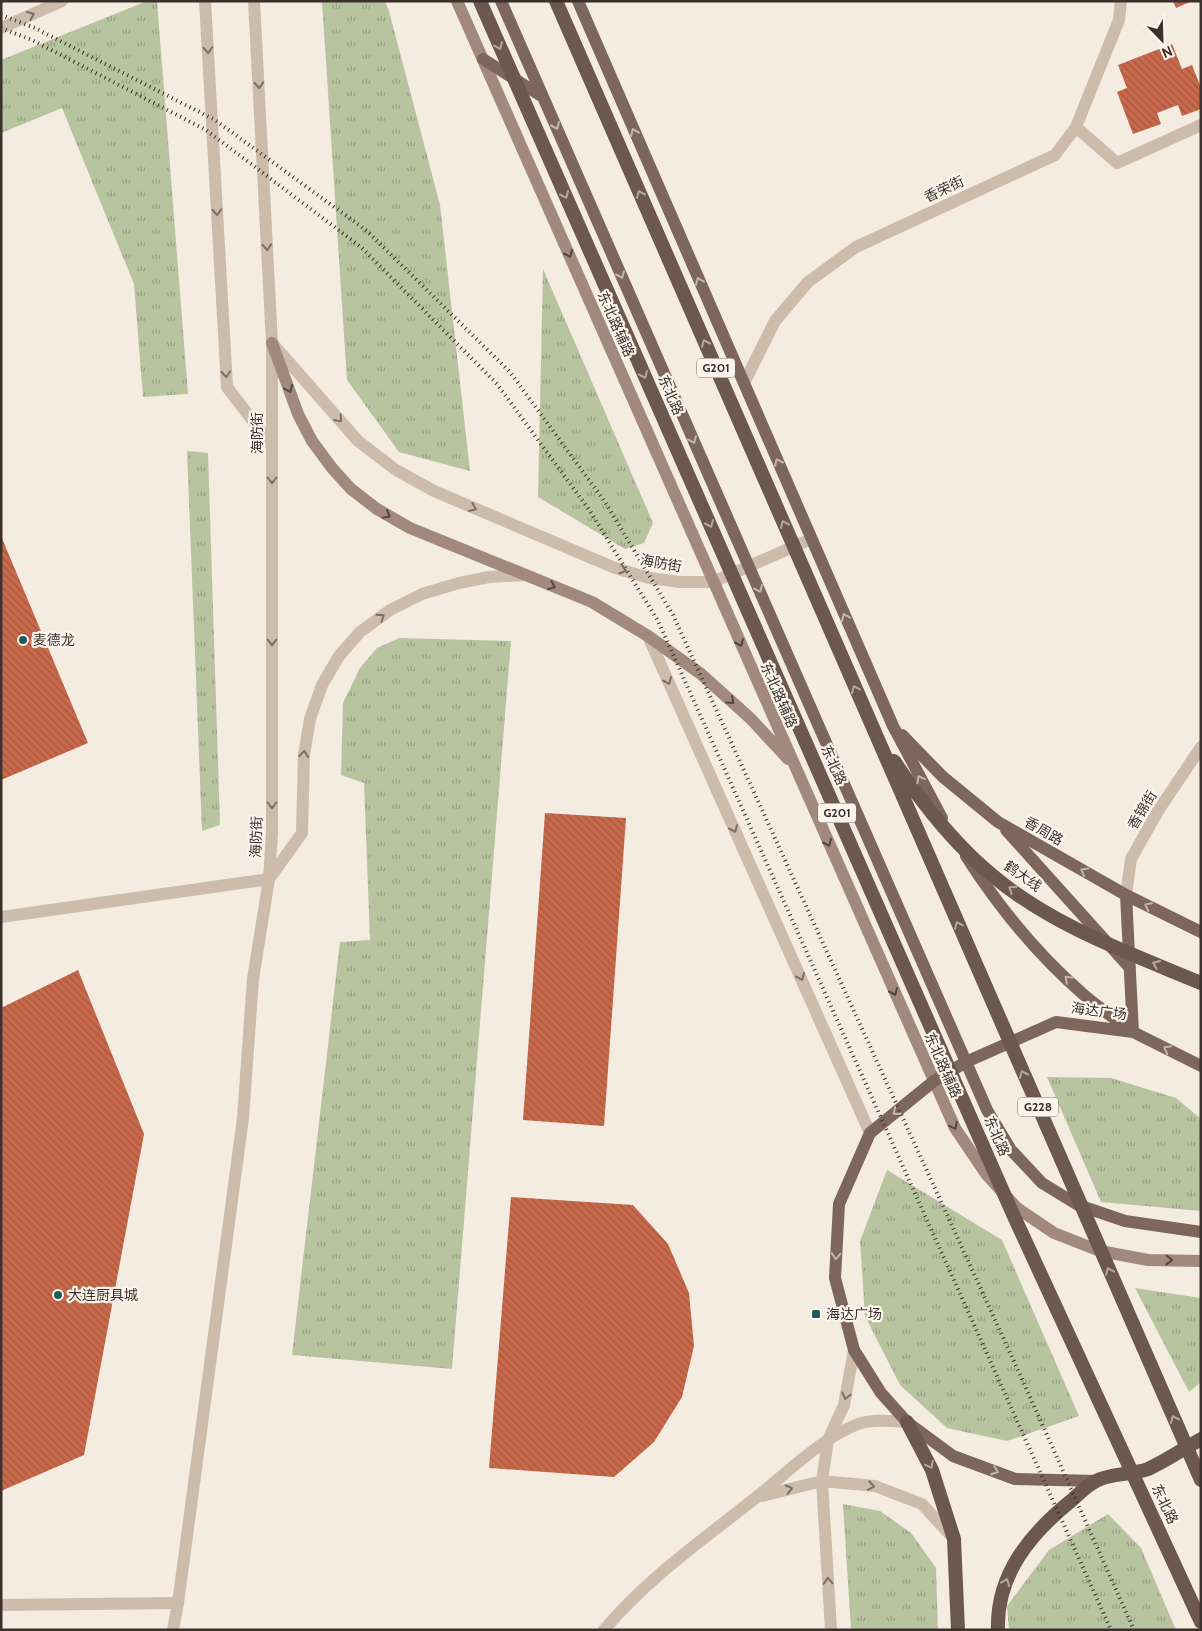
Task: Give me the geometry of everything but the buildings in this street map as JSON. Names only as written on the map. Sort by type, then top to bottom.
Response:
[{"type":"highway","name":"东北路","points":[[480,1],[1012,1212],[1201,1622]]},
{"type":"highway","name":"G201","points":[[556,1],[875,734]]},
{"type":"highway","name":"鹤大线","points":[[875,734],[916,794],[950,835],[993,876],[1041,910],[1097,939],[1201,983]]},
{"type":"highway","name":"G228","points":[[875,734],[1201,1480]]},
{"type":"highway","points":[[907,1422],[932,1470],[954,1539],[958,1630]]},
{"type":"highway","name":"海达广场","points":[[1096,1480],[1147,1469],[1201,1439]]},
{"type":"highway","points":[[998,1630],[1003,1586],[1018,1555],[1039,1530],[1065,1505],[1096,1480]]},
{"type":"main road","name":"东北路辅路","points":[[457,1],[954,1128],[986,1174],[1017,1208],[1054,1233],[1100,1251],[1148,1260],[1201,1261]]},
{"type":"main road","name":"东北路","points":[[502,1],[987,1110],[1011,1150],[1042,1183],[1078,1205],[1125,1221],[1201,1232]]},
{"type":"main road","points":[[578,1],[893,726],[936,808],[971,864],[1009,916],[1045,956],[1084,994],[1133,1032]]},
{"type":"main road","points":[[483,59],[543,97]]},
{"type":"main road","points":[[272,343],[298,414],[312,441],[332,468],[351,489],[377,509],[410,528],[592,602],[648,636],[701,674],[751,719],[795,766]]},
{"type":"main road","name":"香周路","points":[[893,726],[944,777],[998,822],[1126,895],[1201,932]]},
{"type":"main road","points":[[998,822],[1130,968]]},
{"type":"main road","points":[[1126,895],[1133,1032]]},
{"type":"main road","name":"海达广场","points":[[1096,1480],[1015,1479],[953,1456],[907,1422],[881,1393],[854,1350],[835,1278],[839,1204],[870,1134],[934,1081],[966,1062],[1056,1022],[1133,1032],[1201,1066]]},
{"type":"street","points":[[1,28],[62,1]]},
{"type":"street","points":[[205,1],[227,387],[272,446]]},
{"type":"street","name":"海防街","points":[[254,1],[272,343],[272,833],[269,879]]},
{"type":"street","name":"香荣街","points":[[744,383],[775,321],[808,282],[856,247],[1055,155],[1076,127],[1119,20],[1121,1]]},
{"type":"street","points":[[1076,127],[1117,164],[1201,125]]},
{"type":"street","name":"海防街","points":[[272,343],[358,441],[396,470],[434,491],[615,568],[648,578],[680,582],[713,582],[811,539]]},
{"type":"street","name":"海防街","points":[[269,879],[302,833],[304,754],[310,719],[322,685],[339,656],[360,632],[390,610],[422,594],[458,583],[490,577],[526,575]]},
{"type":"street","points":[[648,636],[870,1134]]},
{"type":"street","name":"香锦街","points":[[1126,895],[1132,859],[1158,811],[1201,747]]},
{"type":"street","points":[[1,917],[269,879],[253,979],[243,1118],[173,1630]]},
{"type":"street","points":[[831,1630],[822,1481],[828,1440],[844,1406],[854,1350]]},
{"type":"street","points":[[604,1630],[616,1615],[678,1559],[828,1440],[859,1424],[885,1421],[907,1422]]},
{"type":"street","points":[[757,1497],[822,1481],[875,1486],[922,1504],[954,1539]]},
{"type":"street","points":[[1,1605],[178,1602]]},
{"type":"green space","points":[[147,1],[157,1],[188,394],[143,397],[134,284],[62,108],[1,133],[1,60]]},
{"type":"green space","points":[[322,1],[385,1],[389,11],[440,205],[470,471],[399,452],[347,380]]},
{"type":"green space","points":[[543,269],[653,523],[644,543],[625,549],[538,497]]},
{"type":"green space","points":[[187,451],[208,453],[220,825],[202,831]]},
{"type":"green space","points":[[399,638],[511,641],[452,1369],[292,1355],[340,942],[370,940],[364,783],[341,775],[343,703],[360,668],[377,648]]},
{"type":"green space","points":[[1047,1077],[1111,1078],[1176,1098],[1201,1119],[1201,1211],[1101,1202]]},
{"type":"green space","points":[[887,1170],[1002,1240],[1079,1416],[1007,1441],[947,1428],[900,1385],[865,1316],[860,1241]]},
{"type":"green space","points":[[1135,1288],[1201,1298],[1201,1382],[1189,1392]]},
{"type":"green space","points":[[843,1504],[880,1511],[911,1533],[936,1568],[938,1630],[851,1630]]},
{"type":"green space","points":[[1108,1514],[1141,1548],[1176,1630],[1009,1630],[1007,1606],[1049,1550]]},
{"type":"railway","points":[[1,15],[35,28],[215,120],[367,231],[510,372],[605,502],[673,615],[1017,1368],[1134,1630]]},
{"type":"railway","points":[[1,28],[32,40],[206,130],[361,247],[497,384],[590,511],[658,621],[1111,1630]]},
{"type":"place","name":"麦德龙","points":[[23,640]]},
{"type":"place","name":"大连厨具城","points":[[58,1295]]},
{"type":"place","name":"海达广场","points":[[816,1314]]}]
